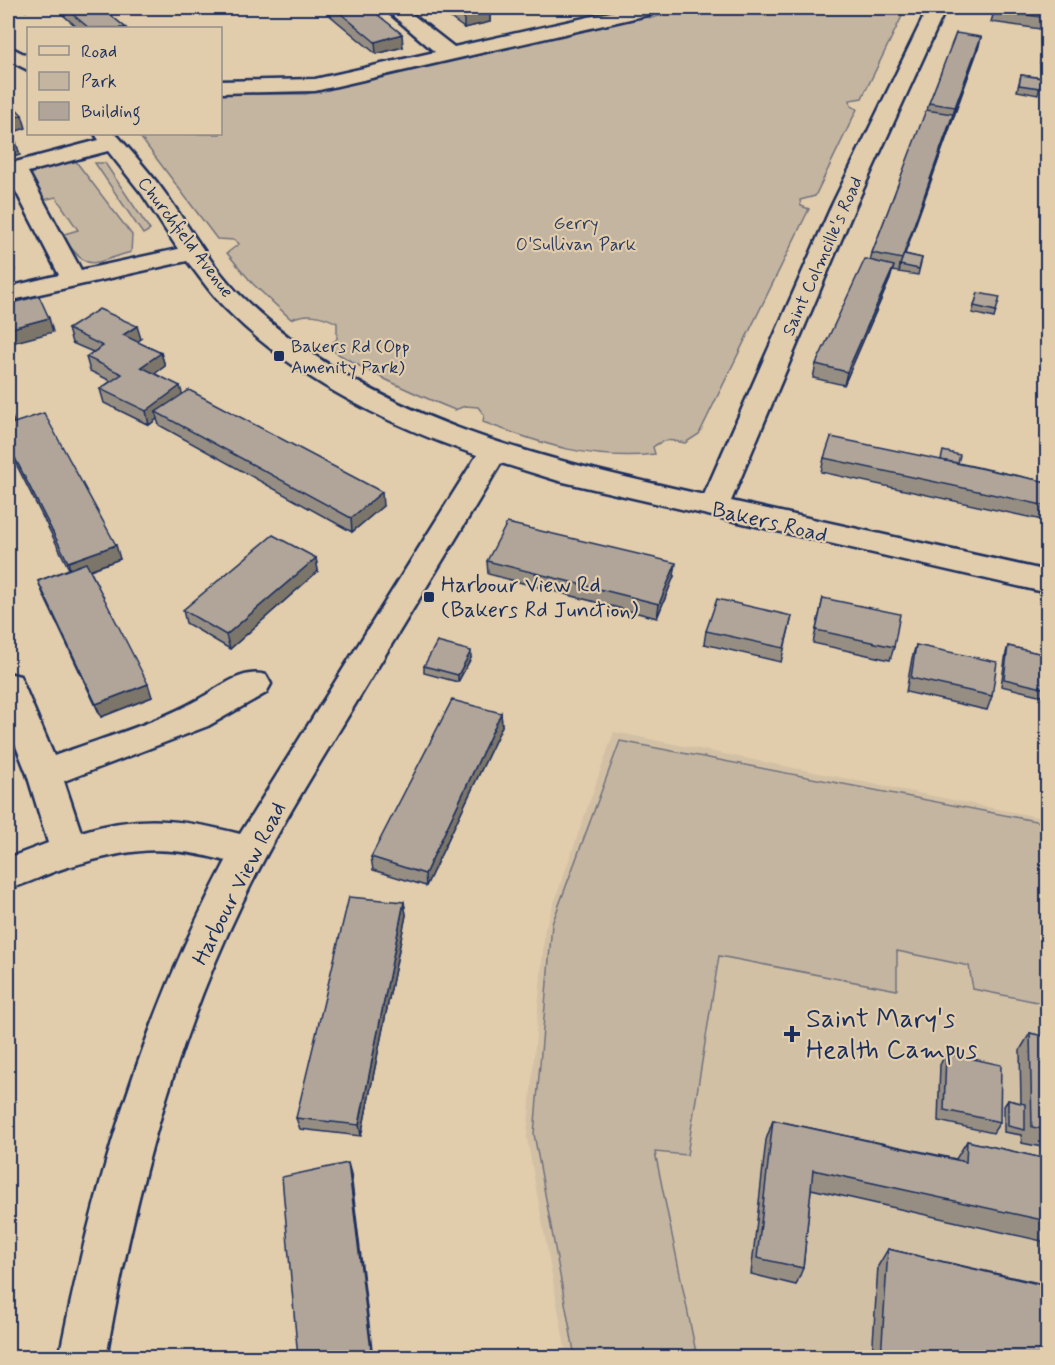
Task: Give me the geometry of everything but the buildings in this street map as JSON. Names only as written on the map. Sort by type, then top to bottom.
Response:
[{"type":"street","points":[[393,8],[449,53]]},
{"type":"street","points":[[222,87],[315,85],[643,8]]},
{"type":"street","name":"Saint Colmcille's Road","points":[[713,508],[843,207],[936,8]]},
{"type":"street","points":[[73,278],[15,169],[109,138]]},
{"type":"street","name":"Churchfield Avenue","points":[[109,138],[152,190],[193,253],[233,302],[283,346],[322,374],[449,436],[494,451]]},
{"type":"street","points":[[8,294],[193,253]]},
{"type":"street","name":"Bakers Road","points":[[494,451],[559,472],[1047,582]]},
{"type":"street","name":"Harbour View Road","points":[[82,1358],[113,1204],[136,1122],[185,989],[214,923],[250,852],[494,451]]},
{"type":"street","points":[[44,774],[196,717],[254,684]]},
{"type":"street","points":[[8,685],[44,774],[69,852]]},
{"type":"street","points":[[8,874],[98,842],[150,834],[186,836],[250,852]]},
{"type":"shaded area","name":"Saint Mary's Health Campus","points":[[614,732],[1047,819],[1047,1357],[567,1358],[527,1138],[545,929]]},
{"type":"green space","name":"Gerry O'Sullivan Park","points":[[675,8],[904,8],[905,10],[862,98],[850,100],[851,106],[857,109],[815,196],[800,200],[801,206],[809,209],[699,434],[685,443],[661,442],[653,447],[655,454],[609,455],[546,444],[483,422],[484,415],[478,407],[465,406],[455,410],[389,382],[327,347],[337,339],[337,323],[314,315],[291,319],[253,284],[227,253],[239,244],[235,240],[217,239],[139,135],[222,135],[222,94],[306,94],[639,16],[652,18],[663,15],[663,10]]},
{"type":"green space","points":[[74,159],[132,235],[131,252],[91,263],[78,256],[61,235],[78,230],[56,197],[39,201],[24,173]]},
{"type":"green space","points":[[95,163],[105,163],[150,230],[143,234]]},
{"type":"green space","points":[[620,741],[1046,823],[1047,1004],[973,989],[969,966],[897,951],[897,990],[719,956],[687,1155],[655,1152],[697,1357],[575,1357],[534,1134],[552,924]]},
{"type":"place","name":"Bakers Rd (Opp Amenity Park)","points":[[279,356]]},
{"type":"place","name":"Harbour View Rd (Bakers Rd Junction)","points":[[429,597]]},
{"type":"place","name":"Saint Mary's Health Campus","points":[[792,1034]]}]
